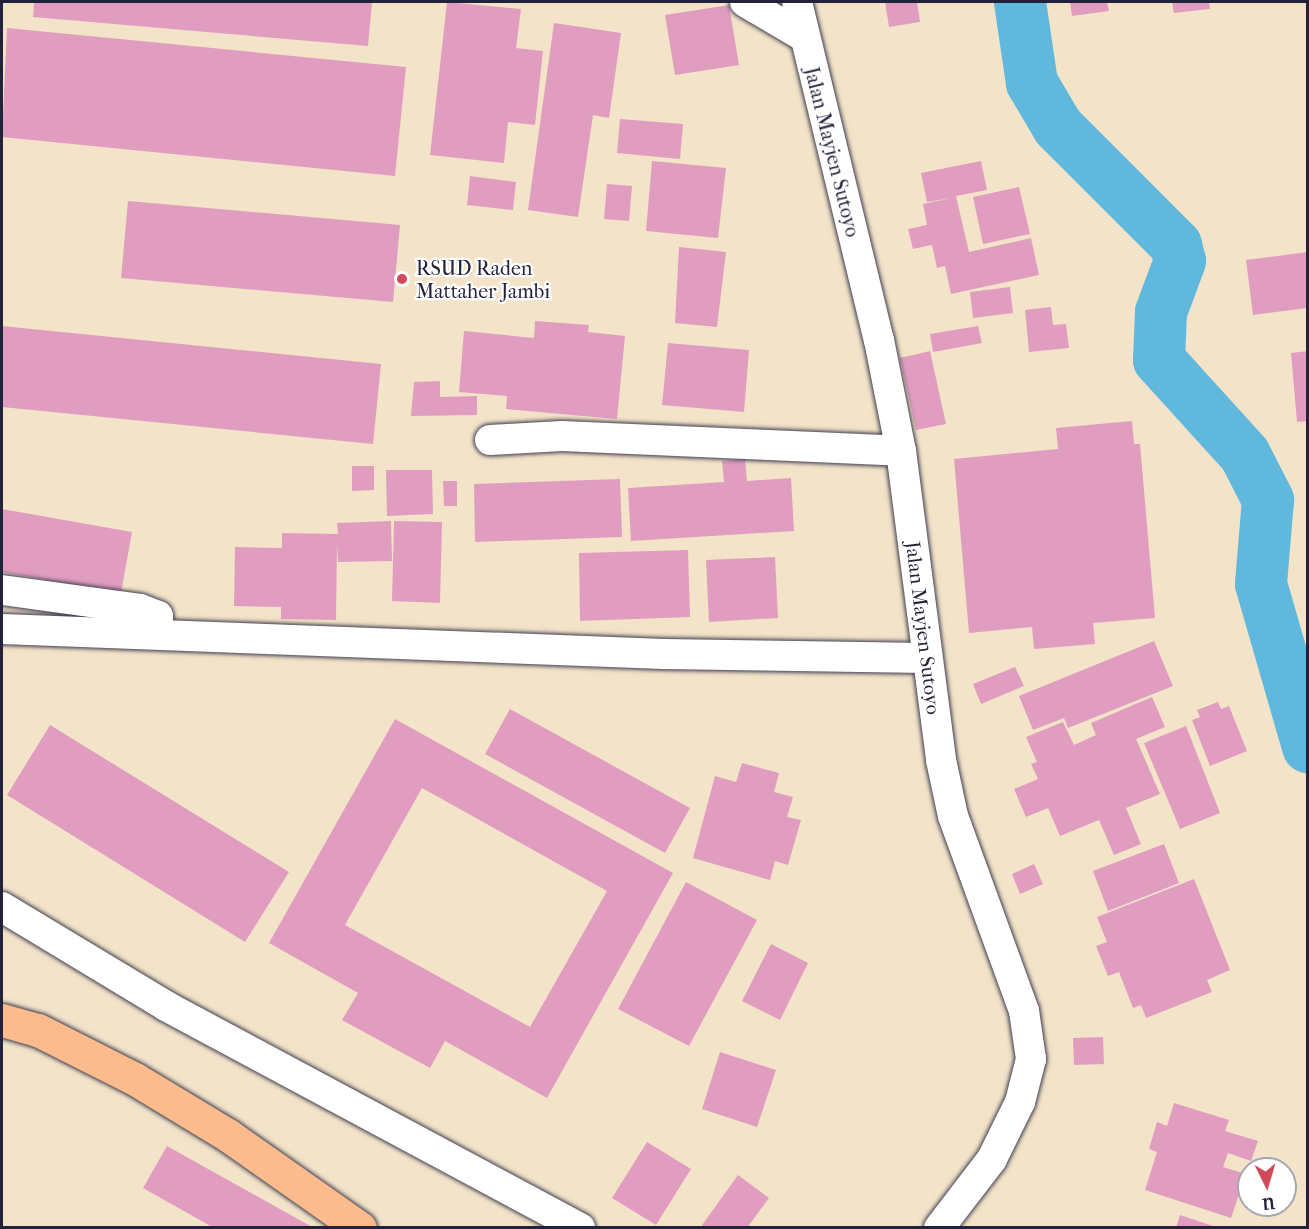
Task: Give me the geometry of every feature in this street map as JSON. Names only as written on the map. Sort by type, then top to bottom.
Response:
[{"type":"main road","points":[[2,1020],[38,1030],[135,1079],[229,1136],[360,1227]]},
{"type":"street","points":[[744,2],[803,36]]},
{"type":"street","name":"Jalan Mayjen Sutoyo","points":[[796,2],[879,340],[901,451],[940,760],[953,816],[1024,1011],[1031,1059],[1020,1102],[992,1159],[939,1227]]},
{"type":"street","points":[[490,440],[562,436],[901,451]]},
{"type":"street","points":[[2,590],[140,609],[158,616],[158,634]]},
{"type":"street","points":[[2,629],[664,654],[926,658]]},
{"type":"street","points":[[2,907],[166,1006],[579,1227]]},
{"type":"building","points":[[34,2],[372,2],[368,46],[33,17]]},
{"type":"building","points":[[447,2],[521,9],[516,48],[543,51],[535,125],[508,122],[504,163],[430,155]]},
{"type":"building","points":[[885,2],[917,2],[920,22],[889,27]]},
{"type":"building","points":[[1070,2],[1107,2],[1109,11],[1072,16]]},
{"type":"building","points":[[1172,2],[1209,2],[1210,9],[1174,13]]},
{"type":"building","points":[[729,5],[739,65],[675,75],[665,15]]},
{"type":"building","points":[[554,23],[621,33],[609,118],[593,115],[578,217],[528,210]]},
{"type":"building","points":[[7,28],[406,67],[395,176],[2,137]]},
{"type":"building","points":[[620,119],[683,124],[680,159],[617,153]]},
{"type":"building","points":[[652,161],[726,168],[718,238],[646,231]]},
{"type":"building","points":[[981,161],[987,190],[956,196],[969,252],[1031,238],[1039,275],[951,294],[945,266],[937,268],[932,245],[913,249],[908,229],[927,225],[923,204],[952,198],[927,202],[921,173]]},
{"type":"building","points":[[470,176],[516,182],[513,210],[467,205]]},
{"type":"building","points":[[607,184],[632,186],[629,221],[604,219]]},
{"type":"building","points":[[1019,187],[1030,234],[983,244],[973,197]]},
{"type":"building","points":[[128,201],[400,225],[393,302],[121,278]]},
{"type":"building","points":[[679,247],[726,252],[717,327],[675,323]]},
{"type":"building","points":[[1308,252],[1308,308],[1253,315],[1246,260]]},
{"type":"building","points":[[1010,287],[1013,313],[973,318],[970,292]]},
{"type":"building","points":[[1051,307],[1053,325],[1066,324],[1069,348],[1029,352],[1025,310]]},
{"type":"building","points":[[535,321],[589,325],[588,332],[625,336],[617,419],[506,409],[507,396],[459,392],[464,331],[534,338]]},
{"type":"building","points":[[2,326],[381,364],[373,444],[2,407]]},
{"type":"building","points":[[978,326],[982,343],[933,352],[930,334]]},
{"type":"building","points":[[668,343],[749,350],[744,412],[662,405]]},
{"type":"building","points":[[930,351],[946,424],[916,430],[900,358]]},
{"type":"building","points":[[1308,351],[1308,421],[1297,422],[1291,353]]},
{"type":"building","points":[[440,381],[440,397],[477,396],[477,415],[411,416],[414,382]]},
{"type":"building","points":[[1132,421],[1134,444],[1140,444],[1155,618],[1093,623],[1095,644],[1034,649],[1032,627],[969,633],[954,459],[1058,449],[1056,428]]},
{"type":"building","points":[[745,459],[747,481],[791,478],[794,531],[631,541],[628,488],[724,482],[722,461]]},
{"type":"building","points":[[352,466],[374,466],[374,490],[352,491]]},
{"type":"building","points":[[386,470],[432,470],[433,514],[387,516]]},
{"type":"building","points":[[620,479],[622,537],[475,542],[474,484]]},
{"type":"building","points":[[443,481],[457,481],[457,506],[444,506]]},
{"type":"building","points":[[2,509],[132,532],[121,593],[2,572]]},
{"type":"building","points":[[391,521],[392,561],[338,562],[337,543],[336,620],[281,619],[281,607],[234,606],[235,547],[282,548],[282,533],[338,534],[337,523]]},
{"type":"building","points":[[394,521],[442,522],[440,603],[392,601]]},
{"type":"building","points":[[688,550],[690,617],[580,621],[579,553]]},
{"type":"building","points":[[775,557],[778,618],[709,622],[706,560]]},
{"type":"building","points":[[1154,641],[1173,686],[1068,728],[1064,718],[1033,730],[1019,696]]},
{"type":"building","points":[[1015,667],[1024,686],[981,704],[973,684]]},
{"type":"building","points":[[1152,697],[1165,727],[1136,739],[1160,794],[1126,808],[1141,844],[1114,855],[1099,820],[1060,836],[1048,808],[1026,817],[1014,789],[1038,779],[1031,764],[1037,762],[1026,737],[1063,722],[1074,745],[1096,735],[1091,723]]},
{"type":"building","points":[[1218,702],[1221,709],[1229,706],[1247,751],[1210,766],[1192,720],[1200,717],[1197,710]]},
{"type":"building","points":[[510,709],[690,808],[665,853],[485,754]]},
{"type":"building","points":[[395,719],[673,873],[547,1098],[445,1041],[430,1068],[342,1020],[358,993],[269,943]],"holes":[[[422,788],[607,891],[530,1027],[345,925]]]},
{"type":"building","points":[[50,725],[289,872],[245,942],[7,795]]},
{"type":"building","points":[[1186,726],[1220,813],[1180,829],[1144,743]]},
{"type":"building","points":[[742,763],[779,773],[774,792],[793,797],[787,817],[801,820],[788,865],[775,861],[770,880],[693,858],[715,776],[736,782]]},
{"type":"building","points":[[1164,844],[1179,883],[1108,911],[1093,871]]},
{"type":"building","points":[[1034,864],[1043,884],[1020,894],[1012,874]]},
{"type":"building","points":[[1194,879],[1230,970],[1207,980],[1212,992],[1146,1018],[1141,1005],[1133,1008],[1119,972],[1108,976],[1096,946],[1107,942],[1097,917]]},
{"type":"building","points":[[686,882],[757,920],[689,1046],[618,1009]]},
{"type":"building","points":[[771,944],[808,963],[780,1020],[742,1001]]},
{"type":"building","points":[[1103,1037],[1104,1064],[1074,1065],[1073,1038]]},
{"type":"building","points":[[720,1052],[776,1070],[757,1127],[702,1109]]},
{"type":"building","points":[[1174,1103],[1229,1120],[1225,1131],[1258,1141],[1252,1157],[1240,1157],[1228,1153],[1223,1167],[1237,1171],[1237,1200],[1231,1218],[1145,1190],[1157,1152],[1149,1149],[1157,1122],[1167,1126]]},
{"type":"building","points":[[647,1142],[691,1169],[656,1225],[612,1198]]},
{"type":"building","points":[[167,1146],[314,1228],[214,1228],[143,1188]]},
{"type":"building","points":[[738,1175],[769,1198],[747,1228],[700,1228]]},
{"type":"building","points":[[1180,1215],[1216,1227],[1216,1228],[1176,1228]]},
{"type":"waterway","points":[[1020,2],[1032,83],[1058,127],[1176,245],[1180,261],[1161,312],[1159,360],[1245,455],[1268,500],[1261,584],[1308,747]]},
{"type":"place","name":"RSUD Raden Mattaher Jambi","points":[[402,279]]}]
